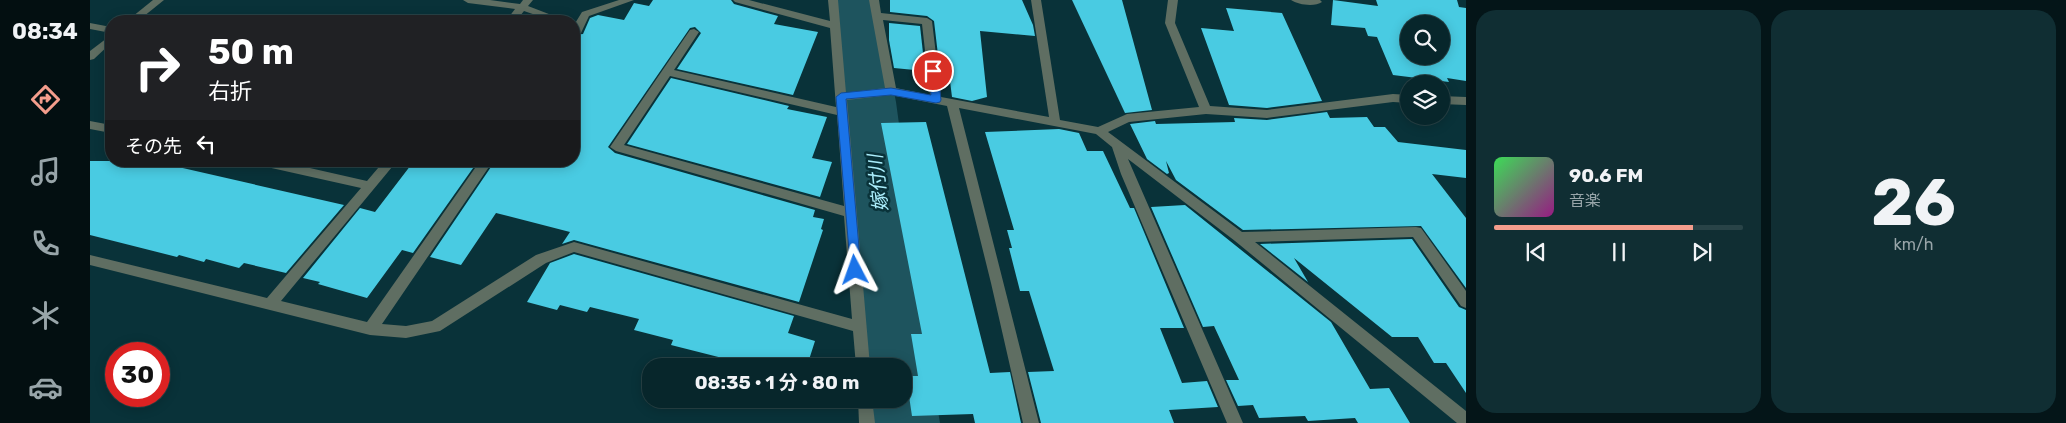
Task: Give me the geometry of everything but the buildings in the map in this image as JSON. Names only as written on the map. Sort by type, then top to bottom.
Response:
[{"type":"street","points":[[139,15],[158,0]]},
{"type":"street","points":[[468,0],[525,4],[549,15]]},
{"type":"street","points":[[580,22],[585,14],[629,0]]},
{"type":"street","points":[[738,0],[836,26]]},
{"type":"street","points":[[834,0],[862,358]]},
{"type":"street","points":[[874,0],[891,91]]},
{"type":"street","points":[[1036,0],[1055,122]]},
{"type":"street","points":[[1173,0],[1170,23],[1206,110]]},
{"type":"street","points":[[1296,0],[1317,2]]},
{"type":"street","points":[[516,15],[525,4]]},
{"type":"street","points":[[877,16],[927,21],[936,100]]},
{"type":"street","points":[[90,26],[105,29]]},
{"type":"street","points":[[694,32],[616,147],[850,213]]},
{"type":"street","points":[[90,57],[105,43]]},
{"type":"street","points":[[666,72],[842,112]]},
{"type":"street","points":[[841,97],[891,91],[1098,131],[1240,237],[1466,421]]},
{"type":"street","points":[[1098,131],[1127,118],[1206,110],[1267,114],[1400,98]]},
{"type":"street","points":[[1450,100],[1466,101]]},
{"type":"street","points":[[952,103],[998,283],[1031,423]]},
{"type":"street","points":[[90,124],[105,128]]},
{"type":"street","points":[[1117,146],[1127,174],[1235,423]]},
{"type":"street","points":[[285,167],[370,186]]},
{"type":"street","points":[[269,305],[386,167]]},
{"type":"street","points":[[370,329],[483,167]]},
{"type":"street","points":[[1240,237],[1416,232],[1466,302]]},
{"type":"street","points":[[90,260],[370,329],[406,332],[435,327],[541,259],[574,247],[860,327]]},
{"type":"street","points":[[866,408],[867,423]]},
{"type":"waterway","name":"嫁付川","points":[[853,0],[870,102],[896,358]]},
{"type":"waterway","name":"嫁付川","points":[[901,408],[903,423]]},
{"type":"route","points":[[855,270],[841,97],[891,91],[936,100],[933,71]]}]
